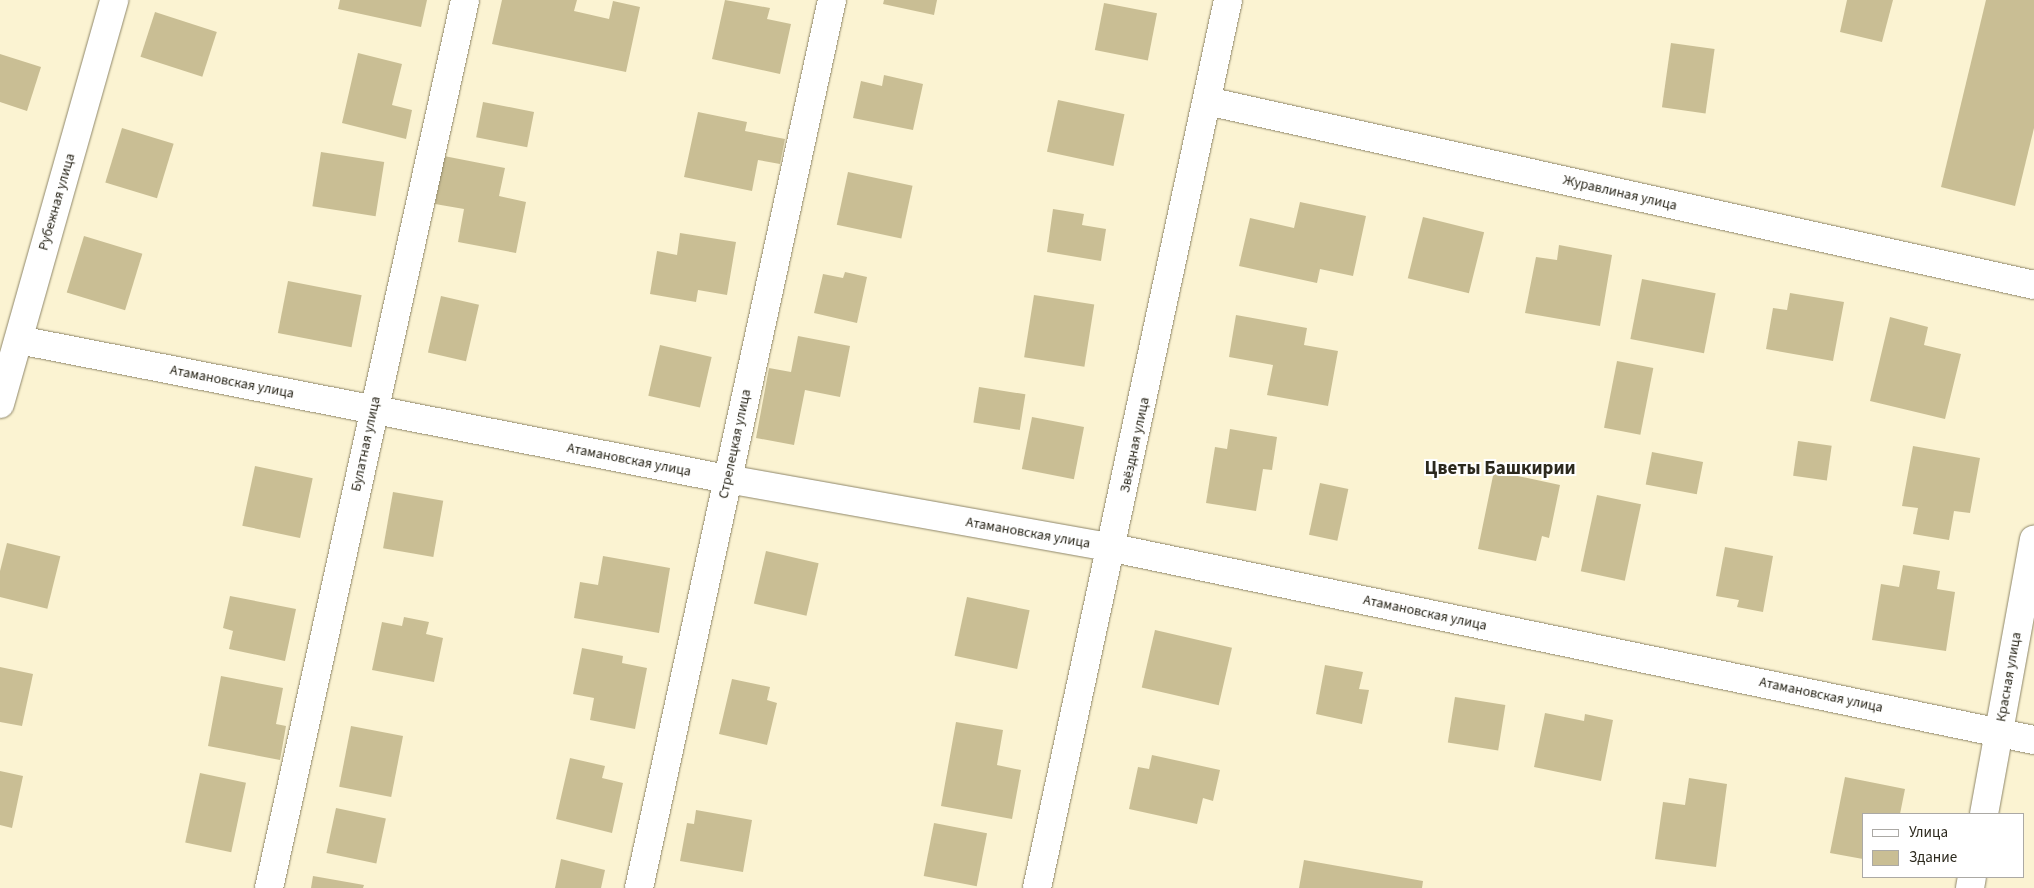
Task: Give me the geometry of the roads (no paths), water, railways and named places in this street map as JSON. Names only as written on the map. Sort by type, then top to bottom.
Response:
[{"type":"street","name":"Рубежная улица","points":[[0,404],[114,0]]},
{"type":"street","name":"Булатная улица","points":[[269,888],[373,410],[466,0]]},
{"type":"street","name":"Стрелецкая улица","points":[[639,888],[832,0]]},
{"type":"street","name":"Звёздная улица","points":[[1037,888],[1113,548],[1228,0]]},
{"type":"street","name":"Журавлиная улица","points":[[1207,101],[2034,285]]},
{"type":"street","name":"Атамановская улица","points":[[19,340],[727,479],[1113,548],[2034,740]]},
{"type":"street","name":"Красная улица","points":[[1984,813],[2034,540]]},
{"type":"district","name":"Цветы Башкирии","points":[[1500,469]]}]
